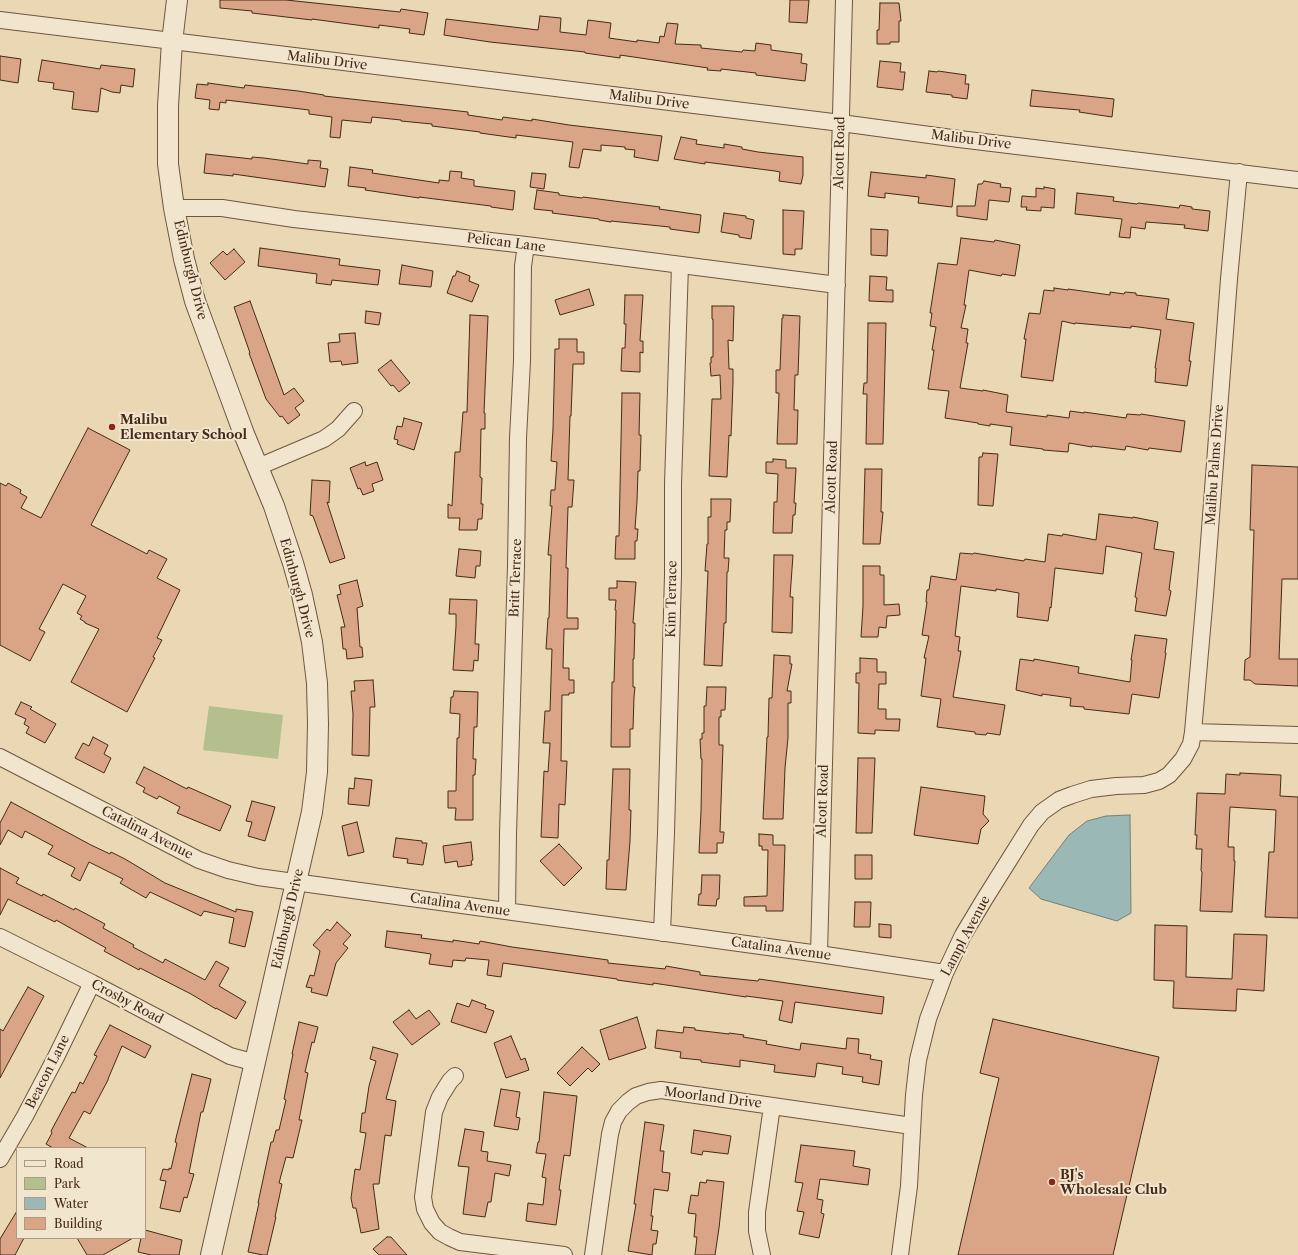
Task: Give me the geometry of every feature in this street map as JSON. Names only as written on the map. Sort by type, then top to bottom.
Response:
[{"type":"street","name":"Edinburgh Drive","points":[[177,0],[172,42],[168,106],[168,164],[174,208],[184,259],[195,301],[276,513],[302,594],[312,642],[318,724],[317,772],[312,812],[211,1255]]},
{"type":"street","name":"Alcott Road","points":[[819,954],[844,0]]},
{"type":"street","name":"Malibu Drive","points":[[0,20],[1298,180]]},
{"type":"street","name":"Malibu Palms Drive","points":[[1185,756],[1191,744],[1193,732],[1229,279],[1239,172]]},
{"type":"street","name":"Pelican Lane","points":[[174,208],[222,208],[837,285]]},
{"type":"street","name":"Britt Terrace","points":[[507,911],[518,438],[522,362],[523,266],[526,245]]},
{"type":"street","name":"Kim Terrace","points":[[662,933],[673,575],[673,484],[680,265]]},
{"type":"street","points":[[258,467],[324,439],[338,429],[354,411]]},
{"type":"street","points":[[1193,732],[1298,735]]},
{"type":"street","name":"Catalina Avenue","points":[[0,756],[199,860],[228,870],[258,877],[819,954],[945,973]]},
{"type":"street","name":"Lampl Avenue","points":[[900,1255],[909,1186],[914,1095],[918,1060],[928,1019],[945,973],[958,944],[1031,825],[1042,812],[1060,800],[1092,789],[1144,785],[1159,780],[1169,775],[1185,756]]},
{"type":"street","name":"Crosby Road","points":[[0,937],[92,983],[230,1056],[256,1063]]},
{"type":"street","name":"Beacon Lane","points":[[0,1160],[35,1096],[92,983]]},
{"type":"street","points":[[455,1076],[440,1097],[434,1112],[423,1197],[425,1209],[432,1223],[440,1232],[460,1242],[564,1255]]},
{"type":"street","name":"Moorland Drive","points":[[593,1255],[613,1122],[619,1111],[636,1096],[661,1090],[912,1126]]},
{"type":"street","points":[[762,1255],[757,1231],[757,1212],[772,1106]]},
{"type":"green space","points":[[209,706],[283,715],[278,759],[203,750]]},
{"type":"water","points":[[1130,815],[1131,913],[1117,921],[1041,899],[1029,888],[1069,835],[1087,821],[1106,816]]},
{"type":"building","points":[[220,0],[286,0],[400,12],[401,9],[428,13],[424,35],[409,33],[410,29],[379,25],[379,28],[220,8]]},
{"type":"building","points":[[790,0],[809,0],[807,23],[789,22]]},
{"type":"building","points":[[880,3],[899,3],[901,21],[899,21],[899,42],[877,44]]},
{"type":"building","points":[[540,16],[561,18],[560,32],[586,35],[588,20],[611,23],[609,38],[637,42],[637,40],[659,43],[660,36],[664,37],[667,23],[678,24],[675,44],[701,45],[701,48],[742,52],[743,50],[755,51],[756,43],[771,45],[771,50],[802,54],[801,63],[807,64],[805,81],[721,69],[721,71],[707,70],[708,68],[620,55],[620,58],[585,52],[490,42],[444,35],[446,19],[538,30]]},
{"type":"building","points":[[0,56],[21,59],[18,83],[0,80]]},
{"type":"building","points":[[42,60],[100,69],[101,65],[135,69],[133,87],[121,85],[120,93],[101,88],[98,112],[72,109],[74,92],[53,89],[54,83],[38,81]]},
{"type":"building","points":[[880,61],[901,63],[900,72],[905,72],[903,90],[877,87]]},
{"type":"building","points":[[929,71],[966,75],[965,84],[969,84],[967,99],[952,97],[952,95],[926,92]]},
{"type":"building","points":[[208,83],[244,88],[245,85],[298,91],[324,96],[468,112],[468,115],[502,120],[503,117],[532,121],[532,119],[662,136],[658,161],[634,157],[635,150],[625,149],[625,147],[601,145],[601,151],[583,149],[579,168],[569,167],[573,142],[516,135],[516,138],[432,126],[432,124],[372,117],[371,123],[342,120],[340,138],[330,137],[332,117],[309,114],[309,110],[226,100],[226,103],[220,102],[219,110],[209,109],[210,100],[195,98],[197,84],[208,85]]},
{"type":"building","points":[[1032,90],[1114,99],[1112,117],[1079,112],[1080,110],[1030,106]]},
{"type":"building","points":[[681,137],[697,140],[696,144],[724,148],[724,144],[742,147],[742,149],[758,152],[803,157],[803,175],[801,184],[779,181],[780,172],[775,171],[705,162],[705,164],[674,159]]},
{"type":"building","points":[[206,154],[252,159],[252,157],[264,158],[308,164],[308,160],[321,161],[320,168],[328,169],[325,187],[233,174],[233,176],[204,173]]},
{"type":"building","points":[[350,167],[373,170],[372,173],[439,183],[439,180],[449,181],[450,171],[462,172],[461,178],[474,180],[474,186],[515,191],[513,210],[419,198],[348,186]]},
{"type":"building","points":[[871,172],[926,178],[926,175],[955,179],[952,207],[918,203],[919,197],[885,193],[885,198],[868,196]]},
{"type":"building","points":[[532,173],[546,174],[544,189],[530,187]]},
{"type":"building","points":[[984,181],[1001,184],[1000,187],[1011,188],[1009,202],[989,200],[987,220],[957,216],[957,206],[975,206],[978,184],[982,184]]},
{"type":"building","points":[[1044,187],[1055,189],[1054,208],[1041,207],[1041,211],[1026,210],[1027,207],[1021,207],[1022,196],[1036,197],[1036,188],[1044,189]]},
{"type":"building","points":[[537,190],[559,193],[559,195],[660,207],[659,209],[701,215],[699,233],[670,229],[670,227],[611,222],[534,209]]},
{"type":"building","points":[[1077,193],[1114,197],[1113,201],[1179,208],[1180,205],[1192,207],[1192,209],[1210,211],[1208,231],[1184,228],[1185,225],[1146,222],[1145,229],[1131,227],[1130,238],[1119,237],[1122,219],[1075,214]]},
{"type":"building","points":[[783,210],[804,211],[802,249],[795,249],[795,255],[783,254]]},
{"type":"building","points":[[724,213],[746,216],[746,218],[754,220],[751,239],[721,232]]},
{"type":"building","points":[[871,229],[888,230],[887,256],[871,255]]},
{"type":"building","points":[[961,238],[994,242],[995,240],[1020,245],[1015,276],[1002,274],[1001,276],[969,270],[964,305],[966,305],[961,328],[968,329],[966,343],[968,343],[960,388],[983,390],[1008,395],[1006,412],[1069,418],[1070,411],[1126,418],[1127,414],[1141,414],[1185,421],[1181,452],[1149,448],[1148,450],[1126,446],[1125,450],[1069,443],[1068,452],[1043,450],[1010,445],[1012,427],[990,424],[990,426],[945,418],[949,391],[928,389],[936,327],[930,326],[932,313],[930,313],[938,263],[957,265]]},
{"type":"building","points":[[260,248],[340,259],[339,265],[380,270],[378,285],[332,280],[331,285],[316,283],[317,274],[258,266]]},
{"type":"building","points":[[234,249],[245,262],[225,280],[210,263],[223,251],[227,255]]},
{"type":"building","points":[[402,265],[433,271],[431,287],[399,284]]},
{"type":"building","points":[[457,271],[470,276],[469,281],[479,285],[472,302],[447,293],[453,276],[455,276]]},
{"type":"building","points":[[870,276],[887,277],[886,290],[893,290],[893,302],[869,301]]},
{"type":"building","points":[[1054,288],[1110,295],[1110,292],[1124,294],[1125,292],[1136,293],[1136,295],[1169,299],[1166,319],[1194,323],[1189,361],[1191,361],[1187,386],[1155,382],[1155,368],[1161,330],[1131,326],[1131,328],[1075,324],[1062,321],[1053,381],[1021,377],[1026,339],[1024,339],[1029,313],[1040,314],[1044,290],[1054,291]]},
{"type":"building","points":[[589,289],[594,305],[560,315],[555,300]]},
{"type":"building","points":[[625,295],[643,295],[640,341],[643,341],[643,353],[640,352],[640,372],[621,371],[622,348],[625,348]]},
{"type":"building","points":[[250,301],[284,395],[294,388],[304,401],[295,408],[300,415],[288,424],[282,416],[280,417],[266,399],[234,307]]},
{"type":"building","points":[[712,306],[734,306],[733,341],[728,340],[729,369],[733,369],[733,383],[731,436],[729,435],[727,477],[709,476],[712,399],[721,399],[720,375],[711,376],[710,363],[711,357],[713,357]]},
{"type":"building","points":[[366,311],[381,313],[379,325],[365,323]]},
{"type":"building","points":[[470,315],[488,316],[484,413],[485,429],[481,429],[480,477],[482,478],[481,504],[483,504],[482,519],[478,519],[477,530],[459,530],[460,518],[448,518],[448,504],[452,506],[455,452],[460,452],[463,412],[467,412]]},
{"type":"building","points":[[783,315],[800,316],[798,375],[795,375],[794,410],[798,410],[797,444],[777,444],[779,393],[776,393],[776,370],[780,370]]},
{"type":"building","points":[[868,323],[886,323],[883,444],[866,444],[867,394],[863,394],[864,383],[867,383]]},
{"type":"building","points":[[355,333],[358,363],[342,365],[341,361],[330,362],[328,343],[340,342],[339,334]]},
{"type":"building","points":[[559,339],[577,339],[577,352],[584,352],[584,364],[573,364],[570,416],[568,480],[574,480],[572,507],[568,507],[566,568],[568,568],[567,618],[578,618],[578,629],[564,629],[563,668],[569,668],[569,680],[574,680],[574,693],[562,695],[561,761],[567,761],[565,805],[559,804],[558,838],[541,837],[544,771],[548,772],[550,743],[543,743],[545,711],[550,711],[552,649],[546,649],[549,618],[551,555],[548,555],[552,506],[550,506],[551,490],[555,490],[557,462],[551,461],[555,349],[559,349]]},
{"type":"building","points":[[391,360],[410,383],[399,392],[393,385],[391,386],[378,370]]},
{"type":"building","points":[[622,393],[640,393],[640,471],[638,471],[635,529],[638,529],[637,541],[635,541],[635,559],[615,559],[616,536],[619,536]]},
{"type":"building","points":[[404,418],[422,423],[414,450],[397,444],[398,440],[394,439],[397,426],[402,427]]},
{"type":"building","points":[[88,428],[130,450],[91,525],[147,554],[149,550],[167,559],[157,578],[180,590],[157,638],[162,640],[153,657],[155,658],[127,712],[71,682],[99,629],[85,623],[80,619],[82,616],[77,613],[86,596],[63,584],[39,629],[45,632],[30,661],[0,645],[0,483],[6,486],[8,483],[21,490],[20,493],[27,497],[21,508],[41,518]]},
{"type":"building","points":[[983,453],[998,454],[993,506],[978,505],[979,457],[982,457]]},
{"type":"building","points":[[773,459],[786,460],[786,468],[796,468],[794,503],[796,503],[795,515],[793,515],[792,533],[773,533],[774,502],[777,502],[778,474],[766,473],[766,462],[773,462]]},
{"type":"building","points":[[365,462],[366,466],[377,462],[383,480],[372,484],[374,491],[363,495],[360,488],[358,489],[350,468]]},
{"type":"building","points":[[1252,465],[1298,467],[1298,579],[1282,579],[1279,659],[1298,659],[1298,686],[1255,684],[1250,680],[1244,680],[1245,660],[1250,657],[1254,530],[1250,530]]},
{"type":"building","points":[[865,469],[882,469],[881,512],[883,512],[880,544],[863,544]]},
{"type":"building","points":[[312,480],[330,481],[329,503],[327,502],[345,558],[330,563],[313,516],[310,515]]},
{"type":"building","points":[[711,499],[731,499],[730,522],[727,522],[727,530],[725,530],[724,558],[729,558],[727,572],[726,623],[724,623],[722,666],[704,665],[708,571],[705,571],[708,544],[708,517],[711,517]]},
{"type":"building","points":[[1099,514],[1133,517],[1158,522],[1154,549],[1174,552],[1169,590],[1171,591],[1166,616],[1135,611],[1137,598],[1135,597],[1142,553],[1106,546],[1103,574],[1055,568],[1051,608],[1050,607],[1048,621],[1017,617],[1019,593],[996,589],[996,591],[961,586],[955,636],[960,637],[958,651],[961,651],[953,697],[1005,705],[1000,735],[987,733],[986,735],[975,734],[975,732],[937,727],[941,699],[921,696],[926,658],[924,658],[929,636],[922,635],[927,602],[927,590],[929,590],[931,576],[956,580],[960,553],[974,553],[1024,561],[1025,559],[1045,562],[1048,534],[1062,536],[1063,534],[1096,540]]},
{"type":"building","points":[[459,549],[481,551],[480,566],[476,566],[475,578],[456,576]]},
{"type":"building","points":[[774,555],[793,555],[790,597],[793,597],[792,633],[772,632]]},
{"type":"building","points":[[863,566],[880,566],[880,575],[884,575],[884,605],[899,604],[900,615],[887,616],[886,628],[879,627],[878,637],[861,637]]},
{"type":"building","points":[[357,580],[363,606],[357,608],[360,647],[362,647],[363,657],[347,659],[346,649],[343,649],[341,627],[345,627],[337,595],[341,594],[339,585]]},
{"type":"building","points":[[617,581],[636,582],[633,623],[635,623],[633,687],[635,687],[633,729],[630,729],[630,747],[611,747],[612,682],[614,682],[616,600],[609,600],[609,588],[617,588]]},
{"type":"building","points":[[450,599],[477,600],[475,644],[479,644],[478,661],[474,660],[473,671],[453,670],[456,614],[449,614]]},
{"type":"building","points":[[1135,635],[1167,639],[1166,653],[1159,698],[1132,694],[1129,714],[1084,709],[1084,707],[1070,706],[1071,698],[1042,694],[1042,696],[1016,690],[1020,659],[1034,661],[1034,659],[1079,667],[1078,673],[1130,682],[1131,660]]},
{"type":"building","points":[[774,655],[790,656],[790,664],[792,664],[787,691],[791,691],[791,703],[788,703],[788,738],[783,819],[763,819],[769,698],[772,698]]},
{"type":"building","points":[[860,658],[877,659],[877,672],[886,672],[886,684],[879,684],[878,709],[886,709],[886,719],[900,719],[899,731],[875,730],[875,734],[858,733],[859,683],[856,683],[856,673],[860,673]]},
{"type":"building","points":[[373,680],[375,707],[370,707],[369,756],[352,755],[353,714],[351,691],[355,691],[354,681]]},
{"type":"building","points":[[707,687],[726,687],[725,710],[721,710],[721,717],[719,717],[719,745],[723,745],[720,832],[724,832],[723,843],[717,843],[717,853],[699,853],[702,759],[700,739],[702,739],[702,733],[704,733],[704,706],[706,706]]},
{"type":"building","points":[[454,691],[478,692],[477,727],[474,727],[473,759],[476,759],[475,775],[473,775],[473,820],[455,820],[456,808],[448,808],[448,791],[456,791],[457,738],[459,738],[460,714],[450,713],[451,697],[453,697]]},
{"type":"building","points":[[21,702],[32,707],[30,709],[56,724],[45,743],[26,733],[29,727],[24,724],[26,719],[15,714]]},
{"type":"building","points":[[93,737],[108,745],[104,754],[111,758],[104,773],[75,758],[83,743],[89,746]]},
{"type":"building","points":[[858,758],[875,758],[872,833],[856,833]]},
{"type":"building","points":[[144,767],[187,789],[188,787],[231,806],[220,831],[177,813],[180,807],[159,796],[157,799],[143,792],[145,788],[136,783]]},
{"type":"building","points":[[613,769],[630,769],[630,841],[626,890],[606,889],[607,860],[609,860]]},
{"type":"building","points":[[1240,773],[1281,775],[1280,796],[1298,797],[1298,918],[1265,917],[1269,852],[1274,852],[1276,810],[1230,807],[1228,847],[1234,847],[1235,861],[1232,912],[1200,911],[1202,849],[1196,849],[1197,835],[1195,835],[1197,793],[1225,794],[1226,774],[1240,775]]},
{"type":"building","points":[[355,778],[372,780],[369,806],[348,804],[349,788],[354,789]]},
{"type":"building","points":[[921,787],[985,796],[983,814],[989,821],[981,829],[978,844],[914,835]]},
{"type":"building","points":[[252,801],[275,807],[265,841],[248,836],[252,822],[246,821]]},
{"type":"building","points":[[11,802],[91,845],[125,859],[165,883],[236,912],[236,909],[253,912],[245,947],[229,943],[234,918],[204,911],[201,916],[150,892],[146,898],[120,883],[123,879],[89,862],[80,881],[71,876],[75,868],[48,854],[53,846],[25,831],[22,838],[8,830],[0,845],[0,823]]},
{"type":"building","points":[[357,822],[364,852],[348,856],[342,826]]},
{"type":"building","points":[[759,834],[773,835],[773,845],[785,845],[783,911],[766,911],[766,906],[744,906],[744,897],[767,896],[768,850],[762,850],[762,846],[759,846]]},
{"type":"building","points":[[396,838],[427,843],[423,865],[407,863],[408,859],[393,857]]},
{"type":"building","points":[[471,842],[473,860],[471,861],[472,865],[458,867],[457,861],[445,863],[443,846]]},
{"type":"building","points":[[559,844],[582,868],[564,886],[540,861]]},
{"type":"building","points":[[855,855],[872,855],[872,879],[855,879]]},
{"type":"building","points":[[0,868],[19,878],[16,883],[42,896],[43,894],[74,910],[75,908],[105,924],[103,928],[134,945],[133,947],[163,963],[165,959],[205,980],[216,961],[229,968],[219,986],[246,1002],[236,1019],[191,994],[140,968],[139,970],[104,951],[106,948],[56,920],[55,922],[8,899],[0,915]]},
{"type":"building","points":[[702,875],[720,875],[719,899],[717,899],[716,906],[698,905],[699,894],[701,894]]},
{"type":"building","points":[[855,902],[871,902],[870,927],[854,927]]},
{"type":"building","points":[[337,922],[351,935],[343,944],[348,948],[336,963],[327,996],[311,992],[312,988],[306,987],[310,975],[314,976],[320,951],[313,945],[327,929],[330,931]]},
{"type":"building","points":[[879,924],[891,925],[891,938],[879,937]]},
{"type":"building","points":[[1155,925],[1187,926],[1186,977],[1232,979],[1234,934],[1267,935],[1264,991],[1237,989],[1236,1011],[1173,1008],[1174,981],[1154,980]]},
{"type":"building","points":[[387,931],[422,935],[421,938],[453,942],[453,940],[479,944],[480,941],[512,947],[608,960],[608,963],[665,969],[666,966],[700,972],[700,975],[758,981],[759,979],[884,997],[882,1014],[795,1002],[792,1023],[779,1020],[783,1001],[653,983],[653,985],[503,963],[501,977],[487,975],[489,960],[466,958],[465,961],[453,960],[452,967],[429,964],[431,954],[385,947]]},
{"type":"building","points":[[28,987],[44,996],[0,1078],[0,1029],[3,1031]]},
{"type":"building","points":[[472,1000],[486,1005],[485,1008],[494,1011],[486,1033],[451,1022],[457,1003],[469,1007]]},
{"type":"building","points":[[409,1010],[416,1019],[429,1010],[440,1024],[412,1045],[393,1022]]},
{"type":"building","points":[[637,1017],[646,1048],[609,1060],[600,1030]]},
{"type":"building","name":"BJ's Wholesale Club","points":[[993,1019],[1159,1057],[1113,1255],[958,1255],[999,1078],[980,1073]]},
{"type":"building","points":[[299,1022],[318,1027],[314,1043],[312,1042],[305,1072],[308,1073],[299,1120],[302,1120],[293,1158],[286,1157],[279,1183],[282,1184],[276,1217],[267,1255],[263,1255],[248,1252],[271,1142],[273,1142],[276,1130],[279,1130],[286,1100],[284,1099]]},
{"type":"building","points":[[110,1025],[151,1046],[145,1058],[122,1046],[108,1080],[90,1114],[84,1111],[69,1138],[86,1147],[51,1147],[46,1144],[52,1133],[51,1131],[72,1092],[75,1093],[80,1082],[83,1084],[97,1056],[94,1055]]},
{"type":"building","points":[[684,1027],[695,1028],[695,1030],[744,1035],[743,1037],[767,1041],[766,1044],[800,1050],[801,1043],[846,1049],[847,1038],[859,1039],[858,1053],[871,1055],[870,1059],[882,1061],[879,1085],[862,1082],[863,1077],[842,1074],[843,1067],[817,1063],[815,1077],[774,1072],[775,1065],[740,1060],[740,1067],[701,1062],[701,1060],[680,1058],[681,1052],[655,1048],[657,1030],[683,1033]]},
{"type":"building","points":[[511,1036],[521,1060],[525,1058],[529,1070],[506,1078],[494,1043]]},
{"type":"building","points":[[373,1047],[398,1054],[386,1099],[396,1101],[391,1136],[385,1135],[379,1184],[373,1184],[379,1229],[361,1233],[356,1208],[353,1208],[351,1198],[355,1169],[360,1170],[366,1133],[360,1132],[362,1113],[365,1113],[369,1086],[376,1061],[370,1059]]},
{"type":"building","points":[[582,1047],[600,1064],[592,1072],[588,1068],[570,1086],[557,1073]]},
{"type":"building","points":[[192,1074],[211,1079],[203,1112],[201,1112],[189,1173],[194,1174],[187,1198],[184,1197],[180,1212],[160,1208],[166,1181],[160,1180],[163,1169],[171,1169],[177,1143],[175,1142]]},
{"type":"building","points":[[501,1089],[520,1092],[516,1117],[520,1118],[518,1130],[494,1126]]},
{"type":"building","points":[[544,1092],[577,1096],[570,1156],[564,1155],[556,1225],[526,1221],[528,1203],[543,1205],[546,1178],[542,1177],[546,1154],[536,1153],[539,1142]]},
{"type":"building","points":[[645,1122],[664,1125],[660,1151],[664,1151],[662,1172],[670,1173],[668,1191],[654,1189],[651,1230],[658,1231],[656,1244],[653,1244],[652,1255],[628,1251],[636,1204],[634,1204]]},
{"type":"building","points":[[465,1129],[484,1132],[481,1151],[488,1152],[487,1161],[511,1165],[509,1176],[495,1173],[491,1202],[488,1202],[485,1217],[463,1214],[469,1167],[458,1166]]},
{"type":"building","points":[[694,1130],[731,1136],[728,1154],[703,1151],[702,1155],[691,1153]]},
{"type":"building","points":[[801,1145],[855,1151],[853,1166],[870,1169],[868,1185],[820,1179],[817,1199],[823,1200],[821,1213],[824,1214],[819,1238],[799,1234],[804,1212],[797,1211],[803,1183],[795,1182]]},
{"type":"building","points":[[707,1180],[724,1182],[715,1255],[695,1255],[697,1237],[694,1237],[696,1214],[688,1213],[691,1195],[698,1196],[700,1182],[706,1183]]},
{"type":"building","points":[[16,1213],[16,1239],[23,1239],[15,1255],[0,1255],[0,1239]]},
{"type":"building","points":[[146,1230],[182,1240],[179,1255],[151,1255],[138,1252],[141,1239],[146,1239]]},
{"type":"building","points":[[387,1237],[391,1237],[407,1255],[379,1255],[373,1249]]},
{"type":"building","points":[[78,1239],[131,1239],[103,1255],[87,1255]]},
{"type":"place","name":"Malibu Elementary School","points":[[112,427]]},
{"type":"place","name":"BJ's Wholesale Club","points":[[1052,1182]]}]
